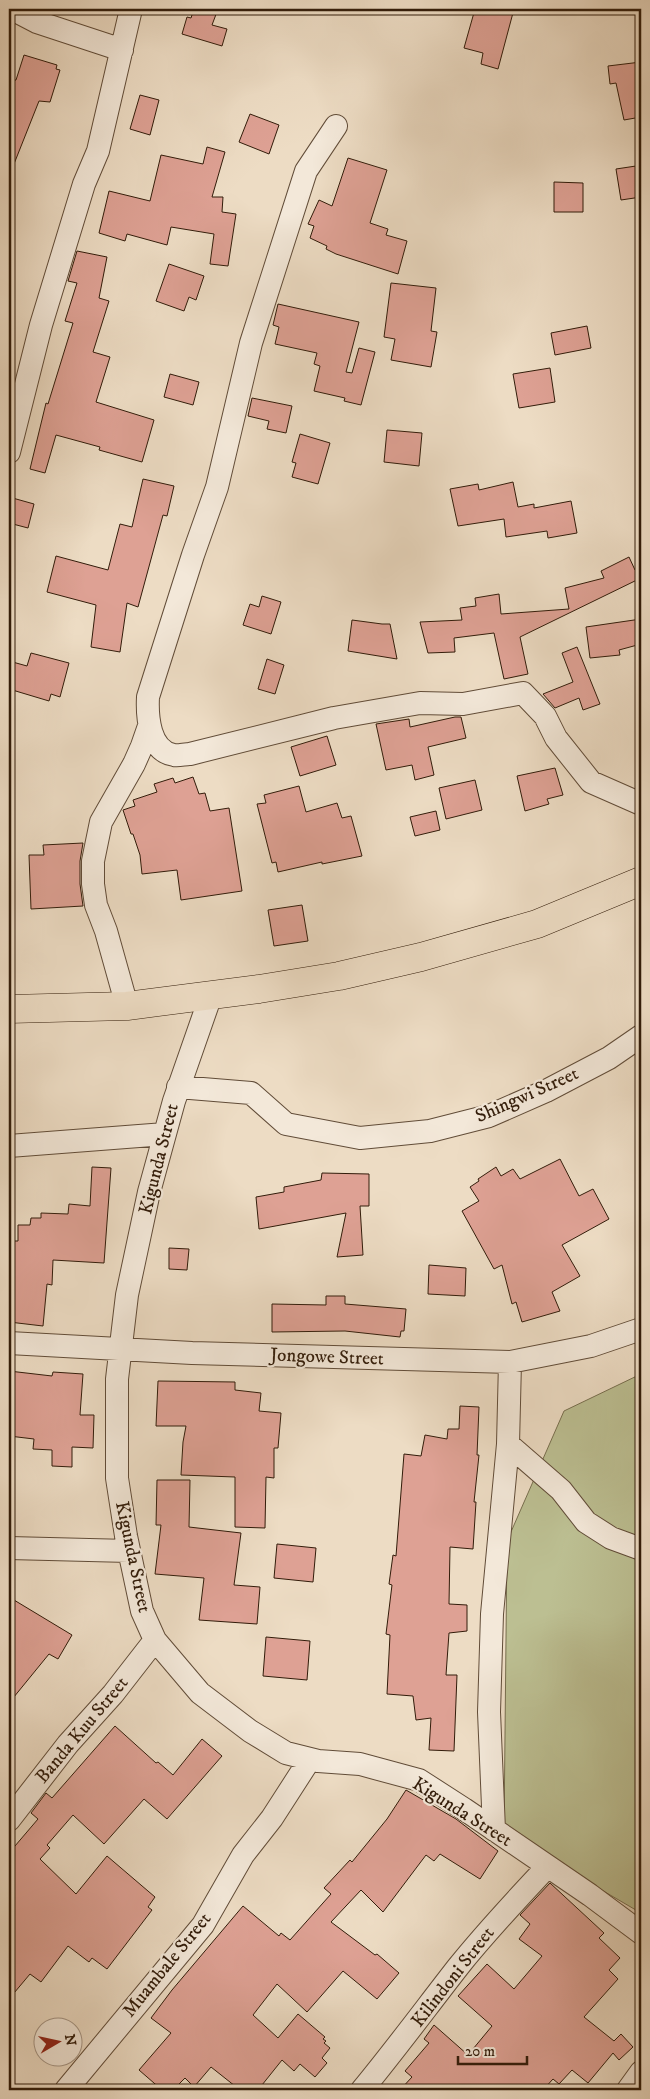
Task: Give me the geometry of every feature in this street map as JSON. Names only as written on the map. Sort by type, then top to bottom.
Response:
[{"type":"highway","points":[[9,1008],[127,1006],[339,976],[420,957],[536,924],[641,881]]},
{"type":"street","points":[[12,9],[37,22],[122,50]]},
{"type":"street","points":[[9,452],[41,325],[84,184],[98,151],[131,9]]},
{"type":"street","points":[[336,126],[306,171],[251,343],[217,487],[193,555],[148,697],[147,714],[149,726],[155,740],[164,750],[172,755],[190,754],[334,718],[420,703],[463,704],[523,693],[545,716],[556,738],[591,782],[641,804]]},
{"type":"street","points":[[127,1006],[96,905],[93,884],[93,861],[101,822],[134,764],[149,726]]},
{"type":"street","name":"Kigunda Street","points":[[211,995],[178,1087],[165,1134],[127,1294],[120,1349],[116,1388],[117,1478],[129,1550],[142,1611],[156,1640],[200,1693],[250,1731],[286,1753],[310,1759],[360,1764],[418,1780],[590,1894],[641,1933]]},
{"type":"street","name":"Shingwi Street","points":[[178,1087],[251,1092],[286,1124],[360,1138],[430,1131],[488,1116],[546,1091],[609,1058],[641,1036]]},
{"type":"street","points":[[9,1146],[165,1134]]},
{"type":"street","name":"Jongowe Street","points":[[9,1343],[120,1349],[510,1362],[591,1346],[641,1329]]},
{"type":"street","points":[[494,1830],[489,1712],[492,1624],[508,1444],[510,1362]]},
{"type":"street","points":[[508,1444],[561,1490],[586,1522],[611,1538],[641,1549]]},
{"type":"street","points":[[9,1548],[129,1550]]},
{"type":"street","name":"Banda Kuu Street","points":[[9,1820],[68,1744],[113,1694],[156,1640]]},
{"type":"street","name":"Muambale Street","points":[[66,2090],[202,1924],[243,1855],[272,1818],[310,1759]]},
{"type":"street","name":"Kilindoni Street","points":[[362,2090],[498,1919],[547,1867]]},
{"type":"street","points":[[628,2090],[641,2072]]},
{"type":"green space","points":[[641,1374],[641,1913],[504,1833],[507,1541],[564,1411]]},
{"type":"building","points":[[194,9],[218,9],[212,25],[227,29],[222,46],[182,34],[187,17],[191,18]]},
{"type":"building","points":[[475,9],[514,9],[498,69],[481,64],[483,53],[464,48]]},
{"type":"building","points":[[24,55],[57,65],[56,69],[60,70],[50,102],[39,101],[10,174],[9,96]]},
{"type":"building","points":[[641,62],[641,117],[624,120],[616,83],[610,84],[608,66]]},
{"type":"building","points":[[140,95],[159,100],[150,135],[130,129]]},
{"type":"building","points":[[250,114],[279,125],[269,154],[239,142]]},
{"type":"building","points":[[207,147],[225,152],[212,197],[223,197],[222,212],[236,214],[228,266],[210,264],[214,234],[171,227],[167,245],[127,234],[125,241],[99,233],[109,191],[150,201],[161,155],[203,164]]},
{"type":"building","points":[[348,158],[387,170],[370,223],[388,229],[386,235],[407,241],[398,274],[336,254],[326,249],[327,246],[310,238],[314,226],[308,224],[319,200],[332,206]]},
{"type":"building","points":[[636,166],[641,197],[621,200],[616,169]]},
{"type":"building","points":[[554,182],[583,183],[583,212],[554,212]]},
{"type":"building","points":[[77,251],[107,257],[99,298],[109,301],[93,352],[110,357],[96,402],[154,420],[142,462],[99,450],[100,447],[56,435],[45,473],[30,469],[46,403],[48,404],[73,323],[65,321],[77,283],[68,281]]},
{"type":"building","points":[[169,264],[204,276],[196,300],[189,297],[184,311],[156,301]]},
{"type":"building","points":[[391,283],[436,288],[431,331],[437,332],[431,367],[391,360],[395,339],[384,337]]},
{"type":"building","points":[[278,304],[359,322],[346,372],[352,373],[359,348],[375,352],[361,405],[344,401],[345,398],[314,391],[320,366],[314,364],[317,353],[275,344],[279,327],[273,325]]},
{"type":"building","points":[[587,326],[591,348],[555,355],[551,333]]},
{"type":"building","points":[[550,368],[555,402],[519,408],[513,374]]},
{"type":"building","points":[[170,374],[199,382],[193,405],[164,397]]},
{"type":"building","points":[[252,398],[292,406],[286,433],[267,429],[269,421],[248,416]]},
{"type":"building","points":[[387,430],[422,433],[419,466],[384,462]]},
{"type":"building","points":[[300,434],[330,443],[318,484],[292,477],[296,463],[292,462]]},
{"type":"building","points":[[143,479],[174,486],[167,516],[163,515],[138,607],[127,603],[120,652],[91,647],[96,605],[47,592],[56,556],[108,570],[120,524],[132,527]]},
{"type":"building","points":[[513,482],[518,507],[534,504],[534,508],[571,501],[577,533],[548,538],[547,531],[506,537],[504,519],[458,526],[450,489],[478,484],[479,490]]},
{"type":"building","points":[[9,497],[34,504],[28,528],[9,523]]},
{"type":"building","points":[[629,557],[635,570],[641,568],[641,578],[520,637],[528,674],[504,679],[494,633],[454,638],[455,652],[428,653],[420,622],[462,620],[460,608],[476,606],[475,598],[499,594],[501,614],[569,609],[565,588],[604,578],[601,571]]},
{"type":"building","points":[[262,596],[281,602],[271,634],[243,625],[250,604],[259,607]]},
{"type":"building","points":[[641,619],[641,644],[619,650],[620,655],[590,658],[586,627]]},
{"type":"building","points":[[352,620],[390,624],[397,659],[348,651]]},
{"type":"building","points":[[577,647],[600,704],[583,710],[579,698],[555,708],[543,694],[573,682],[562,653]]},
{"type":"building","points":[[31,653],[69,663],[60,697],[51,694],[49,701],[9,689],[9,661],[27,666]]},
{"type":"building","points":[[267,659],[284,665],[275,694],[258,689]]},
{"type":"building","points":[[461,717],[466,738],[428,747],[434,775],[415,780],[412,765],[386,770],[376,724],[409,719],[410,727]]},
{"type":"building","points":[[327,736],[336,765],[300,776],[291,747]]},
{"type":"building","points":[[555,768],[563,795],[547,799],[549,804],[525,811],[517,776]]},
{"type":"building","points":[[193,777],[199,794],[205,793],[210,811],[229,808],[242,891],[181,900],[177,870],[142,874],[140,855],[123,810],[135,806],[133,800],[157,792],[154,784],[173,778],[175,783]]},
{"type":"building","points":[[475,780],[482,810],[446,819],[439,788]]},
{"type":"building","points":[[299,786],[306,812],[337,803],[342,818],[351,816],[362,856],[322,864],[322,862],[278,872],[276,862],[272,863],[257,804],[266,803],[264,795]]},
{"type":"building","points":[[436,811],[440,830],[415,836],[410,817]]},
{"type":"building","points":[[83,843],[80,861],[80,884],[83,906],[31,909],[29,855],[44,855],[43,845]]},
{"type":"building","points":[[302,905],[308,941],[274,946],[268,910]]},
{"type":"building","points":[[560,1159],[579,1196],[593,1189],[609,1219],[562,1245],[580,1276],[552,1292],[560,1311],[522,1322],[516,1302],[512,1304],[502,1265],[494,1269],[462,1211],[479,1201],[470,1187],[496,1167],[501,1176],[513,1169],[520,1179]]},
{"type":"building","points":[[92,1167],[111,1168],[104,1263],[53,1260],[52,1285],[47,1284],[43,1326],[9,1322],[14,1268],[9,1268],[9,1241],[18,1241],[18,1225],[30,1225],[31,1218],[41,1218],[41,1213],[68,1214],[69,1204],[90,1206]]},
{"type":"building","points":[[322,1173],[369,1174],[369,1206],[360,1206],[363,1255],[337,1257],[346,1213],[259,1229],[256,1197],[284,1192],[284,1187],[321,1180]]},
{"type":"building","points":[[169,1248],[189,1249],[187,1270],[169,1269]]},
{"type":"building","points":[[429,1265],[466,1268],[465,1296],[428,1294]]},
{"type":"building","points":[[326,1296],[345,1296],[345,1304],[406,1309],[404,1331],[401,1331],[400,1337],[345,1331],[272,1332],[272,1304],[326,1305]]},
{"type":"building","points":[[9,1371],[52,1376],[53,1372],[83,1374],[80,1415],[94,1415],[93,1448],[72,1447],[72,1467],[52,1466],[52,1450],[33,1449],[34,1439],[9,1436]]},
{"type":"building","points":[[158,1381],[235,1382],[235,1390],[261,1393],[259,1411],[281,1413],[278,1448],[274,1448],[274,1478],[266,1477],[265,1528],[235,1527],[235,1477],[181,1475],[186,1426],[156,1426]]},
{"type":"building","points":[[460,1406],[479,1407],[477,1455],[479,1455],[474,1502],[476,1502],[473,1549],[450,1547],[449,1604],[467,1605],[467,1631],[449,1633],[446,1675],[457,1675],[454,1751],[429,1750],[431,1718],[416,1720],[413,1696],[387,1694],[390,1635],[386,1634],[392,1585],[389,1584],[393,1555],[396,1556],[404,1454],[421,1456],[425,1435],[447,1439],[448,1429],[459,1429]]},
{"type":"building","points":[[157,1480],[190,1480],[189,1527],[241,1533],[234,1585],[260,1587],[257,1624],[199,1620],[204,1578],[155,1574],[161,1525],[156,1525]]},
{"type":"building","points":[[277,1544],[316,1548],[313,1582],[274,1578]]},
{"type":"building","points":[[9,1597],[72,1635],[58,1659],[49,1654],[9,1703]]},
{"type":"building","points":[[266,1637],[310,1641],[307,1680],[263,1676]]},
{"type":"building","points":[[115,1726],[156,1763],[158,1762],[173,1775],[202,1739],[222,1756],[167,1819],[144,1799],[104,1844],[73,1815],[47,1845],[50,1848],[40,1859],[76,1894],[107,1856],[155,1897],[148,1907],[152,1910],[107,1969],[92,1958],[89,1962],[68,1946],[41,1982],[30,1974],[9,1999],[9,1853],[38,1819],[31,1813],[46,1793],[52,1798]]},
{"type":"building","points":[[406,1790],[456,1819],[498,1851],[480,1879],[440,1854],[434,1861],[426,1855],[383,1912],[361,1890],[331,1922],[375,1955],[377,1954],[399,1973],[377,1999],[343,1971],[307,2012],[277,1984],[253,2015],[278,2038],[298,2014],[325,2037],[323,2039],[326,2041],[324,2043],[330,2048],[322,2058],[327,2063],[315,2077],[300,2064],[294,2071],[282,2060],[258,2090],[240,2090],[211,2067],[194,2087],[185,2078],[173,2090],[162,2090],[139,2070],[171,2033],[151,2018],[172,1990],[243,1906],[279,1936],[281,1933],[290,1940],[331,1894],[324,1888],[350,1860],[352,1862],[387,1819]]},
{"type":"building","points":[[550,1883],[604,1933],[599,1938],[620,1958],[609,1970],[618,1979],[584,2017],[614,2041],[621,2034],[633,2047],[619,2060],[613,2053],[588,2083],[572,2070],[559,2084],[553,2079],[543,2090],[400,2090],[412,2077],[405,2071],[429,2043],[424,2039],[434,2025],[468,2055],[492,2026],[458,1996],[487,1964],[514,1989],[542,1956],[519,1939],[530,1924],[520,1915]]}]
